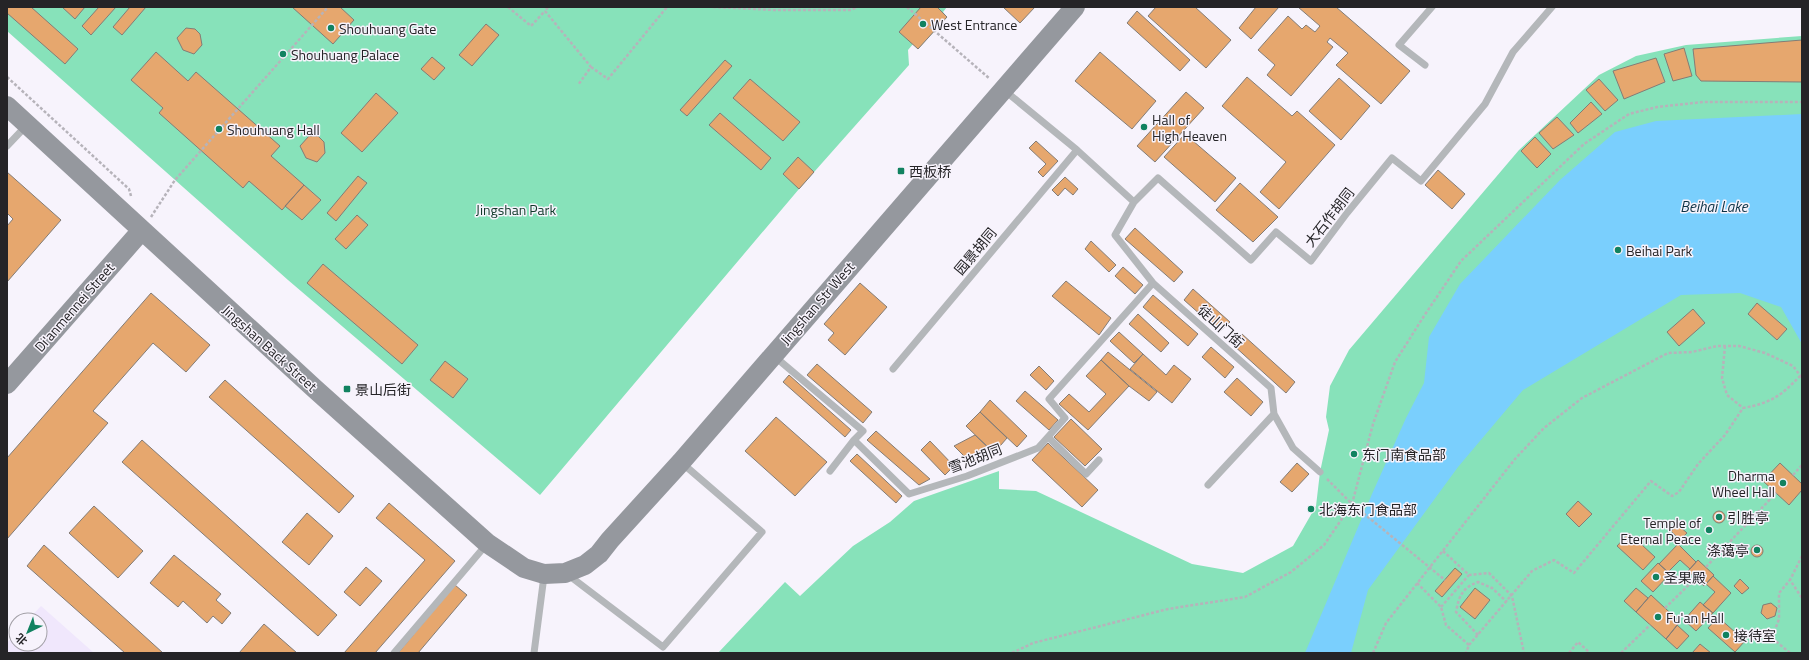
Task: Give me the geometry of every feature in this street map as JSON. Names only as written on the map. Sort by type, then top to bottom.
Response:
[{"type":"street","name":"Jingshan Str West","points":[[544,574],[565,573],[585,565],[600,554],[610,540],[680,462],[1002,89],[1075,7]]},
{"type":"street","name":"Jingshan Back Street","points":[[7,106],[487,543],[524,568],[544,574]]},
{"type":"street","name":"Di'anmennei Street","points":[[7,384],[142,230]]},
{"type":"lane","points":[[1425,65],[1399,45],[1432,7]]},
{"type":"lane","name":"大石作胡同","points":[[1134,202],[1158,178],[1251,260],[1276,232],[1311,262],[1347,213],[1392,158],[1421,181],[1485,104],[1513,52],[1552,7]]},
{"type":"lane","points":[[1002,89],[1077,150],[1134,202]]},
{"type":"lane","points":[[7,146],[27,124]]},
{"type":"lane","name":"园景胡同","points":[[893,369],[1077,150]]},
{"type":"lane","name":"徒山门街","points":[[1134,202],[1115,235],[1153,283],[1271,388],[1274,414],[1293,448],[1320,472]]},
{"type":"lane","name":"雪池胡同","points":[[854,440],[909,494],[967,476],[1038,448],[1065,418],[1049,399],[1153,283]]},
{"type":"lane","points":[[773,355],[863,431],[854,440],[830,471]]},
{"type":"lane","points":[[1208,485],[1274,414]]},
{"type":"lane","points":[[1048,437],[1086,474],[1099,460]]},
{"type":"lane","points":[[565,573],[663,647],[762,532],[680,462]]},
{"type":"lane","points":[[394,653],[487,543]]},
{"type":"lane","points":[[534,653],[544,574]]},
{"type":"path","points":[[142,230],[175,180],[328,7]]},
{"type":"path","points":[[508,7],[531,26],[548,7]]},
{"type":"path","points":[[545,11],[591,67],[608,79],[667,7]]},
{"type":"path","points":[[713,7],[776,10],[851,10],[857,7]]},
{"type":"path","points":[[907,7],[1002,89]]},
{"type":"path","points":[[578,85],[591,67]]},
{"type":"path","points":[[1012,653],[1033,644],[1168,609],[1245,597],[1291,572],[1324,545],[1352,504],[1373,424],[1395,362],[1424,316],[1461,262],[1584,144],[1629,114],[1657,107],[1703,102],[1802,102]]},
{"type":"path","points":[[1373,653],[1386,623],[1515,458],[1544,428],[1582,398],[1668,353],[1692,352],[1717,346],[1739,346],[1765,352],[1793,366],[1801,377],[1784,392],[1762,404],[1743,408],[1725,435],[1698,464],[1679,492],[1672,496],[1651,481],[1574,573],[1554,560],[1532,571],[1469,645],[1466,653]]},
{"type":"path","points":[[1725,346],[1722,378],[1726,395],[1743,408]]},
{"type":"path","points":[[1792,475],[1802,465]]},
{"type":"path","points":[[1320,472],[1352,504],[1445,580]]},
{"type":"path","points":[[1706,567],[1776,493]]},
{"type":"path","points":[[1443,551],[1469,575]]},
{"type":"path","points":[[1790,653],[1772,638],[1779,619],[1779,593],[1790,580],[1802,556]]},
{"type":"path","points":[[1442,607],[1469,575],[1489,573],[1512,596],[1524,653]]},
{"type":"path","points":[[1665,608],[1696,578]]},
{"type":"path","points":[[1790,580],[1802,598]]},
{"type":"path","points":[[1478,635],[1456,612],[1459,597],[1469,585],[1478,582],[1492,588],[1507,602]]},
{"type":"path","points":[[1417,584],[1442,607],[1446,625],[1469,645]]},
{"type":"path","points":[[1621,653],[1650,625]]},
{"type":"path","points":[[1569,653],[1578,642],[1590,653]]},
{"type":"shaded area","points":[[41,606],[48,612],[35,612]]},
{"type":"shaded area","points":[[48,612],[94,653],[7,653],[8,642],[8,652],[48,652]]},
{"type":"green space","name":"Jingshan Park","points":[[7,7],[947,7],[943,12],[947,17],[918,49],[913,44],[908,50],[909,65],[799,189],[540,495],[288,280],[7,31]]},
{"type":"green space","name":"Beihai Park","points":[[1802,36],[1802,653],[718,653],[785,582],[800,596],[853,546],[890,522],[914,501],[999,471],[999,489],[1036,491],[1192,564],[1243,573],[1293,546],[1316,506],[1320,472],[1329,430],[1326,417],[1330,386],[1349,350],[1519,150],[1599,75],[1636,56],[1686,45]]},
{"type":"water","name":"Beihai Lake","points":[[1802,114],[1802,344],[1781,307],[1740,293],[1681,295],[1523,390],[1458,467],[1368,590],[1351,653],[1305,653],[1372,494],[1406,418],[1424,383],[1429,337],[1460,284],[1560,180],[1615,132],[1656,121]]},
{"type":"building","points":[[7,7],[31,7],[78,49],[65,64],[7,13]]},
{"type":"building","points":[[62,7],[85,7],[75,19]]},
{"type":"building","points":[[99,7],[116,7],[91,35],[82,26]]},
{"type":"building","points":[[130,7],[146,7],[122,35],[113,27]]},
{"type":"building","name":"Shouhuang Gate","points":[[292,7],[340,7],[354,20],[333,44]]},
{"type":"building","name":"West Entrance","points":[[921,7],[937,7],[947,17],[918,49],[899,32]]},
{"type":"building","points":[[1003,7],[1035,7],[1020,23]]},
{"type":"building","points":[[1156,7],[1195,7],[1231,40],[1206,68],[1148,16]]},
{"type":"building","points":[[1256,7],[1279,7],[1251,39],[1239,28]]},
{"type":"building","points":[[1298,7],[1336,7],[1410,71],[1381,104],[1336,65],[1348,53],[1330,38],[1327,42],[1333,47],[1291,96],[1267,75],[1275,65],[1258,50],[1288,16],[1302,29],[1306,25],[1315,32],[1320,26]]},
{"type":"building","points":[[1137,11],[1190,60],[1180,71],[1127,23]]},
{"type":"building","points":[[486,24],[499,35],[472,66],[459,55]]},
{"type":"building","points":[[186,28],[195,29],[200,34],[202,45],[194,54],[183,50],[177,38]]},
{"type":"building","points":[[1802,40],[1802,82],[1701,81],[1696,75],[1693,49]]},
{"type":"building","points":[[1684,48],[1692,76],[1673,81],[1664,54]]},
{"type":"building","name":"Shouhuang Hall","points":[[156,52],[188,81],[196,72],[280,146],[271,156],[304,185],[282,210],[249,181],[243,188],[159,113],[163,108],[131,80]]},
{"type":"building","points":[[1100,52],[1156,101],[1132,129],[1075,81]]},
{"type":"building","points":[[432,57],[445,68],[434,80],[421,69]]},
{"type":"building","points":[[1656,58],[1665,82],[1624,99],[1613,71]]},
{"type":"building","points":[[725,60],[732,66],[687,116],[680,110]]},
{"type":"building","points":[[1247,77],[1292,116],[1297,111],[1335,145],[1279,209],[1260,192],[1286,162],[1222,106]]},
{"type":"building","points":[[1339,78],[1370,106],[1341,140],[1309,111]]},
{"type":"building","points":[[750,79],[800,122],[783,141],[733,98]]},
{"type":"building","points":[[1599,79],[1618,100],[1605,111],[1586,90]]},
{"type":"building","points":[[1186,92],[1204,108],[1155,162],[1137,146]]},
{"type":"building","points":[[376,93],[398,113],[362,152],[341,133]]},
{"type":"building","points":[[1591,102],[1602,114],[1578,133],[1570,123]]},
{"type":"building","points":[[720,113],[771,158],[761,170],[709,125]]},
{"type":"building","points":[[1557,117],[1574,135],[1553,149],[1539,133]]},
{"type":"building","points":[[1185,134],[1236,178],[1215,202],[1164,157]]},
{"type":"building","points":[[309,136],[318,136],[324,142],[325,153],[317,162],[306,158],[300,146]]},
{"type":"building","points":[[1535,137],[1551,154],[1537,168],[1521,151]]},
{"type":"building","points":[[1036,141],[1058,161],[1043,177],[1038,172],[1046,164],[1029,148]]},
{"type":"building","points":[[798,157],[814,172],[799,189],[783,174]]},
{"type":"building","points":[[1438,170],[1465,194],[1452,209],[1425,185]]},
{"type":"building","points":[[7,172],[61,220],[7,282],[7,226],[13,219],[7,213]]},
{"type":"building","points":[[358,176],[367,183],[336,221],[327,213]]},
{"type":"building","points":[[1065,177],[1078,189],[1073,195],[1065,188],[1058,196],[1052,190]]},
{"type":"building","points":[[1240,183],[1278,217],[1253,242],[1216,210]]},
{"type":"building","points":[[304,185],[321,200],[302,220],[285,206]]},
{"type":"building","points":[[357,215],[368,225],[346,249],[335,239]]},
{"type":"building","points":[[1135,228],[1183,272],[1174,282],[1125,239]]},
{"type":"building","points":[[1091,241],[1116,265],[1109,272],[1085,249]]},
{"type":"building","points":[[323,264],[418,345],[402,364],[307,283]]},
{"type":"building","points":[[1123,267],[1143,285],[1135,294],[1115,276]]},
{"type":"building","points":[[1066,281],[1111,318],[1099,335],[1052,296]]},
{"type":"building","points":[[860,283],[887,307],[845,355],[828,340],[834,333],[824,324]]},
{"type":"building","points":[[1193,289],[1230,322],[1220,332],[1184,300]]},
{"type":"building","points":[[151,293],[210,345],[186,372],[153,343],[93,411],[108,423],[7,539],[7,458]]},
{"type":"building","points":[[1153,295],[1198,334],[1188,346],[1143,307]]},
{"type":"building","points":[[1757,303],[1787,329],[1777,340],[1748,314]]},
{"type":"building","points":[[1693,309],[1705,323],[1679,346],[1667,332]]},
{"type":"building","points":[[1138,314],[1169,343],[1161,352],[1129,324]]},
{"type":"building","points":[[1119,332],[1143,354],[1134,363],[1110,341]]},
{"type":"building","points":[[1242,334],[1295,382],[1286,393],[1232,344]]},
{"type":"building","points":[[1211,347],[1234,367],[1225,378],[1202,357]]},
{"type":"building","points":[[1108,352],[1157,392],[1149,401],[1129,386],[1101,360]]},
{"type":"building","points":[[1143,354],[1166,375],[1174,365],[1191,379],[1172,403],[1130,369]]},
{"type":"building","points":[[1101,360],[1129,386],[1088,430],[1059,404],[1069,394],[1089,412],[1106,394],[1086,376]]},
{"type":"building","points":[[445,361],[468,379],[453,398],[430,380]]},
{"type":"building","points":[[817,364],[872,412],[863,423],[807,375]]},
{"type":"building","points":[[1039,366],[1054,381],[1046,390],[1030,375]]},
{"type":"building","points":[[789,375],[851,430],[845,437],[783,382]]},
{"type":"building","points":[[1237,378],[1263,402],[1251,416],[1224,392]]},
{"type":"building","points":[[225,380],[354,496],[339,513],[209,397]]},
{"type":"building","points":[[1025,391],[1058,420],[1049,430],[1016,401]]},
{"type":"building","points":[[990,400],[1027,436],[1017,447],[980,412]]},
{"type":"building","points":[[980,412],[1007,438],[994,453],[966,426]]},
{"type":"building","points":[[776,417],[827,462],[795,496],[745,451]]},
{"type":"building","points":[[1071,419],[1102,449],[1085,466],[1054,437]]},
{"type":"building","points":[[876,431],[930,479],[919,485],[867,440]]},
{"type":"building","points":[[975,435],[994,453],[972,464],[954,446]]},
{"type":"building","points":[[142,440],[337,615],[318,636],[122,462]]},
{"type":"building","points":[[930,441],[954,466],[945,475],[921,450]]},
{"type":"building","points":[[1048,443],[1098,490],[1082,507],[1032,460]]},
{"type":"building","points":[[857,454],[902,496],[896,503],[850,461]]},
{"type":"building","points":[[1297,463],[1309,474],[1292,492],[1280,482]]},
{"type":"building","name":"Dharma Wheel Hall","points":[[1780,463],[1802,484],[1802,490],[1789,505],[1763,481]]},
{"type":"building","points":[[1578,501],[1592,514],[1579,527],[1566,514]]},
{"type":"building","points":[[389,503],[455,561],[375,653],[344,653],[425,560],[376,518]]},
{"type":"building","points":[[94,506],[143,551],[118,578],[69,533]]},
{"type":"building","name":"引胜亭","points":[[1717,511],[1721,511],[1725,517],[1721,523],[1717,523],[1713,519],[1713,515]]},
{"type":"building","points":[[307,513],[333,536],[309,565],[282,542]]},
{"type":"building","points":[[1678,525],[1687,533],[1680,540],[1671,531]]},
{"type":"building","points":[[1629,533],[1655,557],[1643,570],[1617,546]]},
{"type":"building","points":[[1678,544],[1696,562],[1690,569],[1680,560],[1668,572],[1659,564]]},
{"type":"building","points":[[44,545],[163,653],[125,653],[27,566]]},
{"type":"building","name":"涤蔼亭","points":[[1759,545],[1762,546],[1762,556],[1755,557],[1752,556],[1751,549],[1752,546]]},
{"type":"building","points":[[174,555],[221,594],[216,600],[231,613],[222,624],[213,616],[207,623],[183,601],[178,607],[150,583]]},
{"type":"building","points":[[1698,560],[1714,575],[1704,586],[1688,571]]},
{"type":"building","name":"圣果殿","points":[[1658,563],[1670,574],[1653,592],[1641,581]]},
{"type":"building","points":[[366,567],[382,581],[360,606],[344,592]]},
{"type":"building","points":[[1455,568],[1462,574],[1442,597],[1435,591]]},
{"type":"building","points":[[1713,576],[1731,593],[1713,613],[1703,605],[1715,592],[1706,584]]},
{"type":"building","points":[[1740,579],[1749,588],[1742,594],[1734,586]]},
{"type":"building","points":[[455,585],[467,595],[418,653],[398,653]]},
{"type":"building","points":[[1475,588],[1490,600],[1475,619],[1460,607]]},
{"type":"building","points":[[1636,588],[1648,598],[1636,612],[1624,601]]},
{"type":"building","name":"Fu'an Hall","points":[[1651,595],[1680,622],[1666,639],[1636,612]]},
{"type":"building","points":[[1700,602],[1713,613],[1696,631],[1684,620]]},
{"type":"building","points":[[1771,603],[1777,608],[1775,616],[1767,619],[1761,613],[1763,605]]},
{"type":"building","name":"接待室","points":[[1718,617],[1745,641],[1735,652],[1708,628]]},
{"type":"building","points":[[264,624],[297,653],[239,653]]},
{"type":"building","points":[[1677,625],[1689,636],[1677,649],[1666,639]]},
{"type":"building","points":[[1700,644],[1711,653],[1692,653]]},
{"type":"place","name":"West Entrance","points":[[923,24]]},
{"type":"place","name":"Shouhuang Gate","points":[[331,28]]},
{"type":"place","name":"Shouhuang Palace","points":[[283,54]]},
{"type":"place","name":"Hall of High Heaven","points":[[1144,127]]},
{"type":"place","name":"Shouhuang Hall","points":[[219,129]]},
{"type":"place","name":"西板桥","points":[[901,171]]},
{"type":"place","name":"Beihai Park","points":[[1618,250]]},
{"type":"place","name":"景山后街","points":[[347,389]]},
{"type":"place","name":"东门南食品部","points":[[1354,454]]},
{"type":"place","name":"Dharma Wheel Hall","points":[[1783,483]]},
{"type":"place","name":"北海东门食品部","points":[[1311,509]]},
{"type":"place","name":"引胜亭","points":[[1719,517]]},
{"type":"place","name":"Temple of Eternal Peace","points":[[1709,530]]},
{"type":"place","name":"涤蔼亭","points":[[1757,550]]},
{"type":"place","name":"圣果殿","points":[[1656,577]]},
{"type":"place","name":"Fu'an Hall","points":[[1658,617]]},
{"type":"place","name":"接待室","points":[[1726,635]]}]
